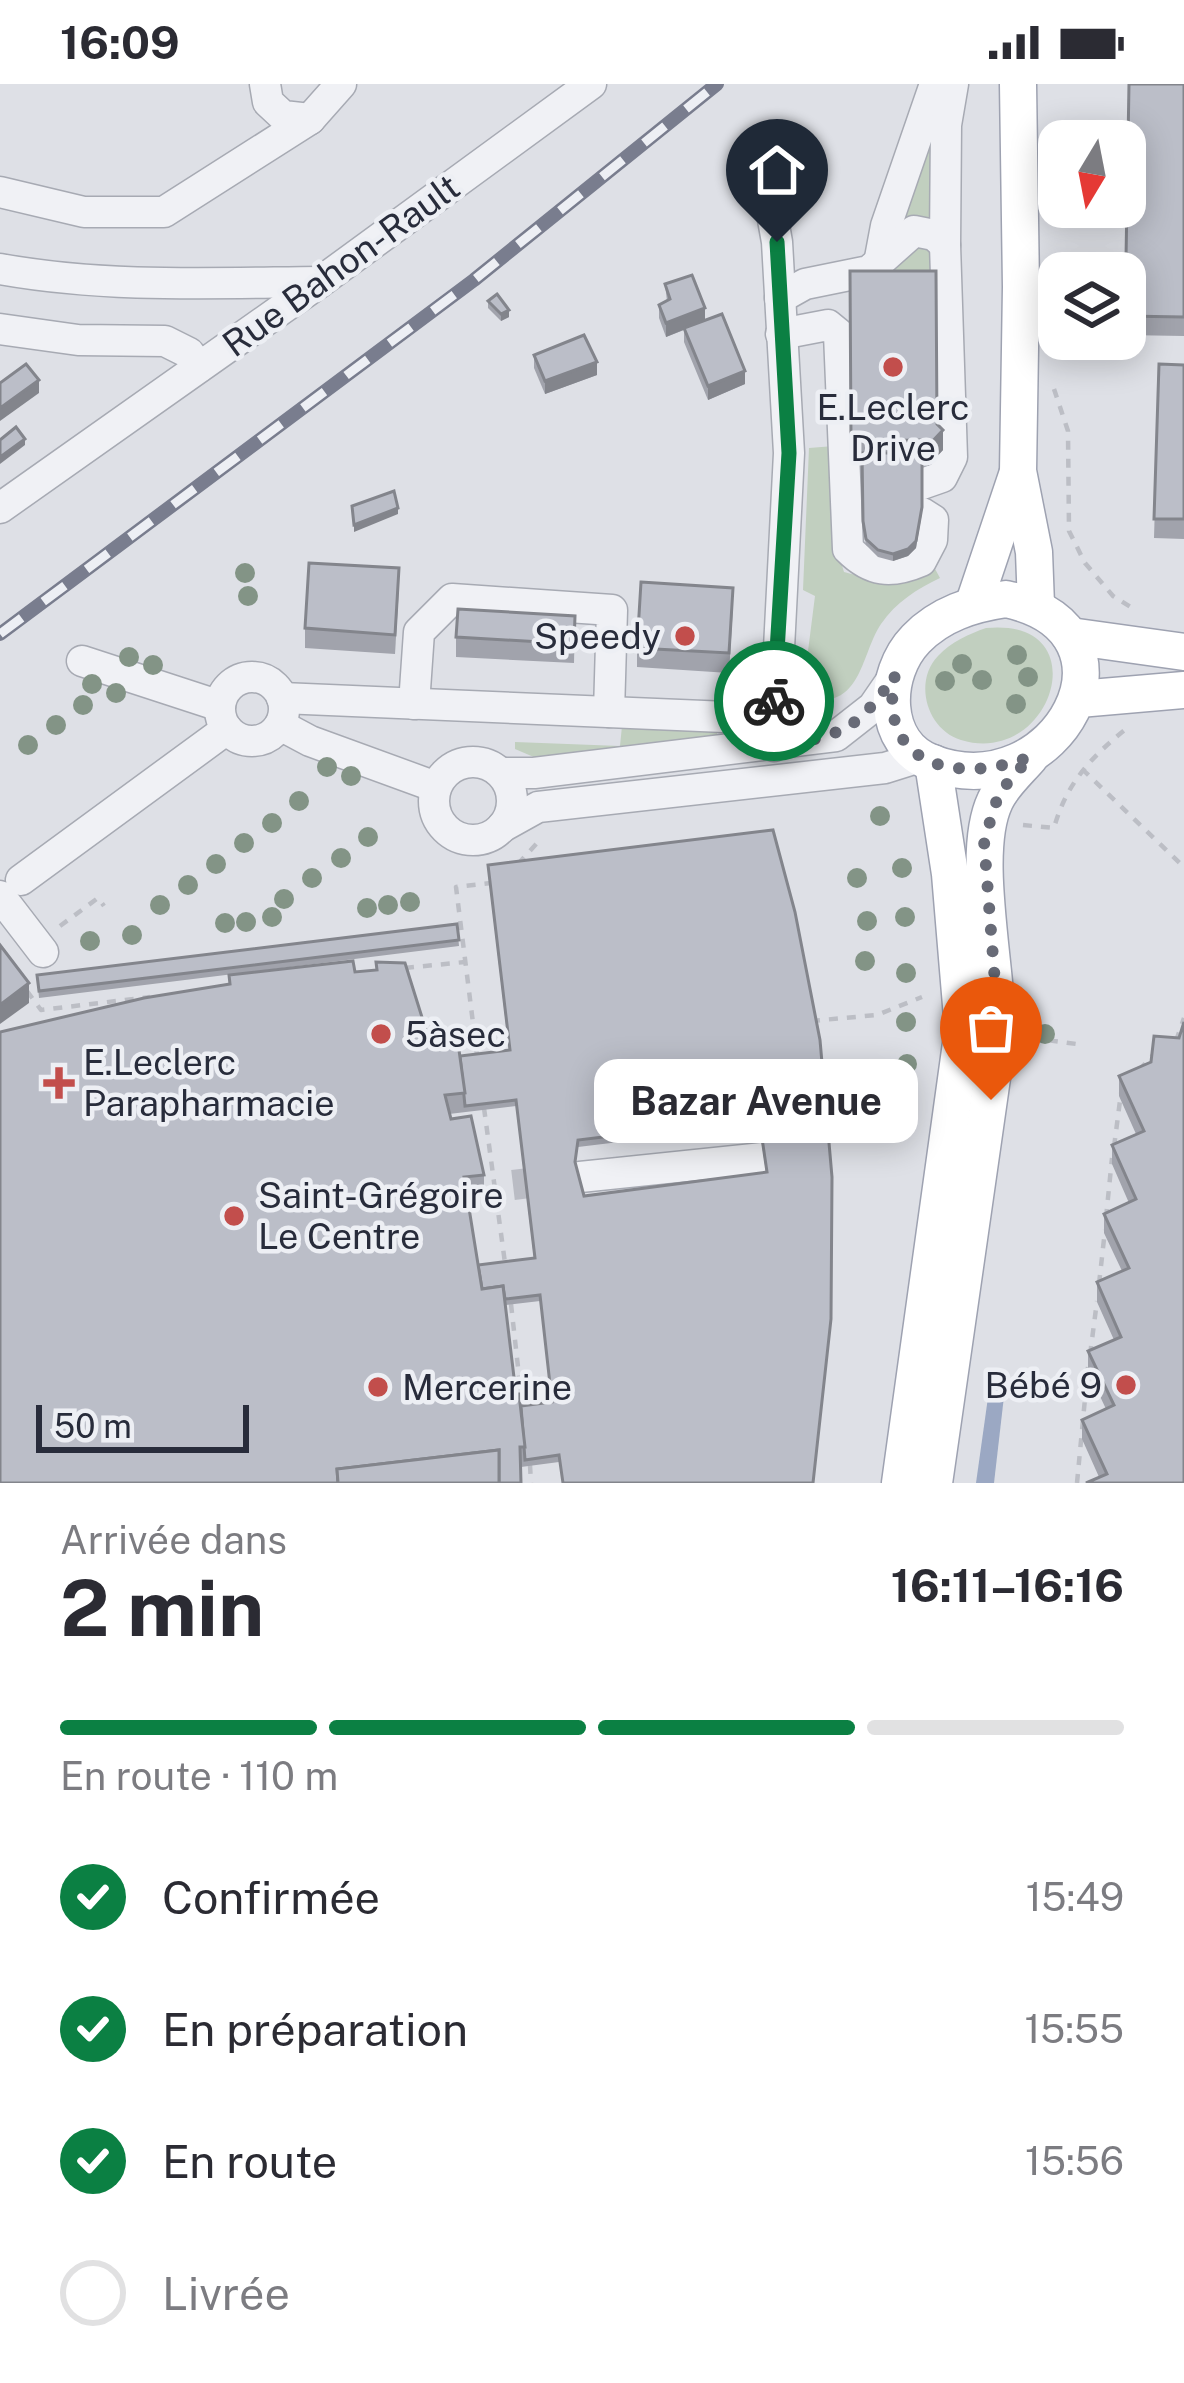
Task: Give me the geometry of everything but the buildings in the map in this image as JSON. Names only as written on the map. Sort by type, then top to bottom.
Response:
[{"type":"main road","points":[[1018,84],[1018,472],[1034,552],[1036,605]]},
{"type":"main road","points":[[974,603],[1018,472]]},
{"type":"main road","points":[[934,1483],[998,1043],[984,841],[999,793],[1067,722],[1079,699],[1082,671],[1070,636],[1048,612],[1006,599],[974,603],[916,638],[895,675],[891,707],[904,743],[926,760],[979,770],[1002,768],[1030,757]]},
{"type":"main road","points":[[1070,636],[1184,652]]},
{"type":"main road","points":[[1079,699],[1184,691]]},
{"type":"main road","points":[[899,1483],[964,1029],[950,874],[926,760]]},
{"type":"street","points":[[266,84],[268,102],[283,116],[310,119]]},
{"type":"street","points":[[0,192],[84,212],[164,212],[310,119],[341,84]]},
{"type":"street","name":"Rue Bahon-Rault","points":[[0,508],[591,84]]},
{"type":"street","points":[[880,258],[886,226],[935,84]]},
{"type":"street","points":[[781,334],[828,325],[839,334],[853,479],[854,519],[848,549],[903,544],[952,457],[945,245],[946,125],[953,84]]},
{"type":"street","points":[[766,180],[777,242],[789,453],[774,732]]},
{"type":"street","points":[[780,298],[805,284],[869,271],[914,231],[934,235],[945,245]]},
{"type":"street","points":[[0,269],[140,284],[320,282]]},
{"type":"street","points":[[0,329],[78,340],[165,341],[189,353],[199,367]]},
{"type":"street","points":[[414,704],[419,632],[452,598],[612,610],[609,712]]},
{"type":"street","points":[[82,662],[224,718],[241,740],[259,741],[281,711],[322,700],[609,712],[836,736],[873,706],[895,675]]},
{"type":"street","points":[[43,952],[11,888],[224,718],[228,688],[245,678],[266,680],[281,711],[310,740],[436,788]]},
{"type":"street","points":[[310,740],[313,713],[322,700]]},
{"type":"street","points":[[477,706],[490,767],[512,794],[502,827]]},
{"type":"street","points":[[774,732],[534,773],[469,761],[448,770],[436,788],[437,817],[452,833],[474,840],[538,807],[926,760]]},
{"type":"street","points":[[580,1178],[792,1154]]},
{"type":"path","points":[[1050,373],[1068,431],[1069,531],[1085,563],[1113,596],[1137,610],[1139,630]]},
{"type":"path","points":[[1009,824],[1054,828],[1060,806],[1082,769],[1131,725]]},
{"type":"path","points":[[1082,769],[1184,867]]},
{"type":"path","points":[[513,871],[545,834]]},
{"type":"path","points":[[478,1064],[456,887],[506,881]]},
{"type":"path","points":[[394,970],[465,962]]},
{"type":"path","points":[[27,992],[41,1010],[159,996]]},
{"type":"path","points":[[812,1021],[877,1015],[922,997]]},
{"type":"path","points":[[1077,1483],[1119,1096],[1151,1054],[1177,1041],[1184,1018]]},
{"type":"path","points":[[1026,1038],[1084,1045]]},
{"type":"path","points":[[459,1046],[476,1044]]},
{"type":"path","points":[[484,1105],[505,1262]]},
{"type":"path","points":[[467,1126],[487,1125]]},
{"type":"path","points":[[508,1285],[525,1425]]},
{"type":"path","points":[[528,1448],[531,1483]]},
{"type":"green space","points":[[944,84],[937,222],[917,217],[893,230]]},
{"type":"green space","points":[[929,245],[938,290],[891,274],[907,248]]},
{"type":"green space","points":[[834,446],[835,543],[844,572],[878,581],[934,567],[940,578],[893,609],[875,635],[854,683],[835,698],[822,700],[809,687],[801,664],[808,651],[815,596],[803,590],[809,448]]},
{"type":"green space","points":[[986,628],[1021,631],[1043,645],[1052,666],[1050,690],[1039,714],[1019,733],[993,743],[949,735],[932,716],[925,691],[930,667],[938,656]]},
{"type":"green space","points":[[622,726],[717,730],[717,738],[536,758],[515,749],[515,742],[620,746]]},
{"type":"water","points":[[991,1376],[1006,1379],[994,1483],[976,1483]]},
{"type":"tunnel","points":[[513,1185],[563,1179]]},
{"type":"railway","points":[[0,634],[474,280],[717,84]]},
{"type":"way so far","points":[[774,701],[774,746],[836,736],[873,706],[895,675],[891,707],[896,725],[904,743],[920,757],[953,769],[979,770],[1002,768],[1030,757],[999,793],[984,841],[997,981],[998,1043],[991,1100]]},
{"type":"place","name":"E.Leclerc Drive","points":[[893,367]]},
{"type":"place","name":"Speedy","points":[[685,636]]},
{"type":"place","name":"5àsec","points":[[381,1034]]},
{"type":"place","name":"E.Leclerc Parapharmacie","points":[[59,1083]]},
{"type":"place","name":"Bazar Avenue","points":[[991,1100]]},
{"type":"place","name":"Saint-Grégoire Le Centre","points":[[234,1216]]},
{"type":"place","name":"Bébé 9","points":[[1126,1385]]},
{"type":"place","name":"Mercerine","points":[[378,1387]]},
{"type":"route","points":[[774,701],[789,453],[777,242]]}]
